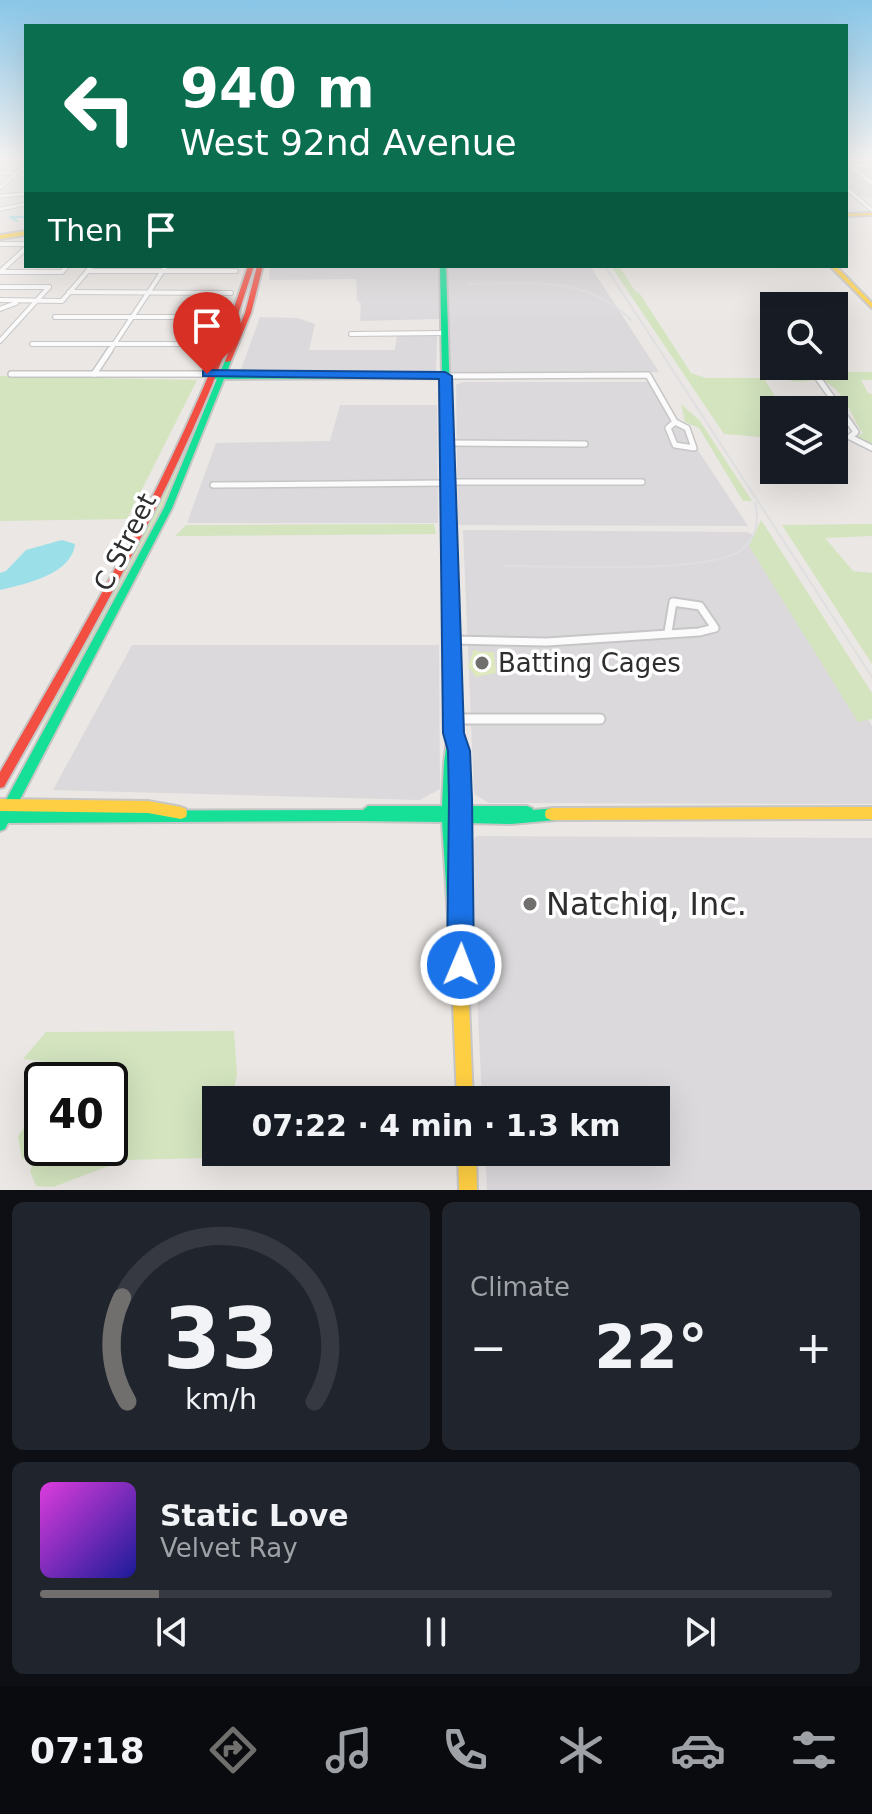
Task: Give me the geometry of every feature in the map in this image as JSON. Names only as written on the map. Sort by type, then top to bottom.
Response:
[{"type":"main road","points":[[0,236],[24,232]]},
{"type":"main road","name":"C Street","points":[[1,820],[5,805],[150,544],[217,376],[250,268]]},
{"type":"main road","name":"C Street","points":[[0,783],[130,554],[248,313],[259,268]]},
{"type":"main road","points":[[443,268],[454,733],[450,750],[462,919],[459,941],[464,1086]]},
{"type":"main road","points":[[835,268],[872,306]]},
{"type":"main road","points":[[841,268],[872,299]]},
{"type":"main road","points":[[217,376],[445,376]]},
{"type":"main road","points":[[5,805],[148,807],[187,815]]},
{"type":"main road","points":[[105,817],[115,811],[148,807]]},
{"type":"main road","points":[[1,820],[354,815],[378,810],[455,814],[872,813]]},
{"type":"main road","points":[[467,1166],[468,1190]]},
{"type":"street","points":[[0,244],[24,246]]},
{"type":"street","points":[[0,272],[24,248]]},
{"type":"street","points":[[16,257],[24,257]]},
{"type":"street","points":[[0,272],[62,272],[65,268]]},
{"type":"street","points":[[0,300],[62,301],[90,268]]},
{"type":"street","points":[[94,374],[164,269]]},
{"type":"street","points":[[87,271],[236,271]]},
{"type":"street","points":[[0,287],[49,287],[0,341]]},
{"type":"street","points":[[69,292],[231,293]]},
{"type":"street","points":[[0,309],[21,300]]},
{"type":"street","points":[[55,317],[222,317]]},
{"type":"street","points":[[351,334],[444,333]]},
{"type":"street","points":[[32,344],[209,344]]},
{"type":"street","points":[[11,374],[217,376]]},
{"type":"street","points":[[445,376],[648,375],[675,422],[687,428],[694,448],[675,445],[668,428],[675,422]]},
{"type":"street","points":[[819,380],[856,432],[850,437],[872,448]]},
{"type":"street","points":[[447,443],[585,444]]},
{"type":"street","points":[[213,485],[642,482]]},
{"type":"street","points":[[452,640],[547,642],[699,632],[715,628],[708,610],[673,602],[668,632]]},
{"type":"street","points":[[453,719],[600,719]]},
{"type":"shaded area","points":[[270,268],[439,268],[439,319],[360,321],[361,303],[357,301],[356,279],[269,280]]},
{"type":"shaded area","points":[[447,268],[591,268],[659,372],[451,374]]},
{"type":"shaded area","points":[[260,317],[298,318],[315,324],[309,350],[395,350],[397,336],[437,336],[436,373],[240,372]]},
{"type":"shaded area","points":[[462,382],[653,382],[748,526],[458,525],[456,385]]},
{"type":"shaded area","points":[[340,405],[437,405],[438,523],[187,523],[216,443],[330,441]]},
{"type":"shaded area","points":[[463,530],[747,532],[764,541],[872,726],[872,804],[489,803],[474,794]]},
{"type":"shaded area","points":[[132,645],[439,645],[440,789],[420,800],[53,790]]},
{"type":"shaded area","points":[[477,836],[872,838],[872,1190],[487,1190],[486,1166],[670,1166],[670,1086],[481,1086],[470,843]]},
{"type":"green space","points":[[612,268],[620,268],[640,294],[691,373],[705,378],[765,380],[775,396],[760,396],[760,437],[724,434]]},
{"type":"green space","points":[[848,372],[872,372],[872,380],[861,380],[868,393],[872,394],[872,445],[853,438],[863,433],[848,406],[848,396],[841,396],[816,380],[848,380]]},
{"type":"green space","points":[[0,376],[197,380],[127,519],[0,521]]},
{"type":"green space","points":[[209,386],[201,418],[153,529],[88,651],[39,733],[79,651],[163,497]]},
{"type":"green space","points":[[681,404],[700,421],[752,501],[743,501],[699,428],[685,422]]},
{"type":"green space","points":[[761,520],[872,693],[872,719],[858,722],[749,546]]},
{"type":"green space","points":[[434,524],[436,534],[175,536],[186,525]]},
{"type":"green space","points":[[872,524],[872,536],[825,538],[853,571],[872,573],[872,664],[782,525]]},
{"type":"green space","name":"Batting Cages","points":[[474,649],[494,652],[496,673],[476,677],[468,666]]},
{"type":"green space","points":[[234,1031],[237,1074],[235,1086],[202,1086],[202,1158],[128,1160],[128,1062],[23,1059],[46,1032]]},
{"type":"green space","points":[[24,1128],[22,1160],[18,1136]]},
{"type":"green space","points":[[32,1166],[109,1166],[53,1187],[36,1186],[30,1171]]},
{"type":"water","points":[[62,540],[75,544],[66,563],[34,581],[0,590],[0,573],[6,571],[26,550]]},
{"type":"waterway","points":[[17,221],[10,217],[24,217]]},
{"type":"railway","points":[[606,268],[872,677]]},
{"type":"railway","points":[[468,284],[533,283],[575,289],[614,305],[631,320]]},
{"type":"railway","points":[[504,566],[661,566],[720,559],[738,552],[753,537],[757,524],[755,503]]},
{"type":"traffic: fast","points":[[443,268],[454,733],[449,824],[460,980]]},
{"type":"traffic: fast","points":[[0,825],[168,508],[228,361]]},
{"type":"traffic: fast","points":[[210,377],[445,376]]},
{"type":"traffic: fast","points":[[454,733],[459,755],[462,918]]},
{"type":"traffic: fast","points":[[368,812],[527,812]]},
{"type":"traffic: fast","points":[[0,817],[354,815],[511,818],[556,814]]},
{"type":"traffic: slow","points":[[848,215],[872,214]]},
{"type":"traffic: slow","points":[[0,237],[24,233]]},
{"type":"traffic: slow","points":[[835,268],[872,306]]},
{"type":"traffic: slow","points":[[0,805],[148,807],[181,813]]},
{"type":"traffic: slow","points":[[551,814],[872,813]]},
{"type":"traffic: slow","points":[[460,980],[464,1086]]},
{"type":"traffic: slow","points":[[467,1166],[468,1190]]},
{"type":"traffic: jam","points":[[0,783],[106,595],[172,466],[202,401],[250,268]]},
{"type":"traffic: jam","points":[[228,361],[248,313],[259,268]]},
{"type":"place","name":"Batting Cages","points":[[482,663]]},
{"type":"place","name":"Natchiq, Inc.","points":[[530,904]]},
{"type":"route","points":[[207,374],[445,376],[454,733],[459,751],[461,965]]}]
